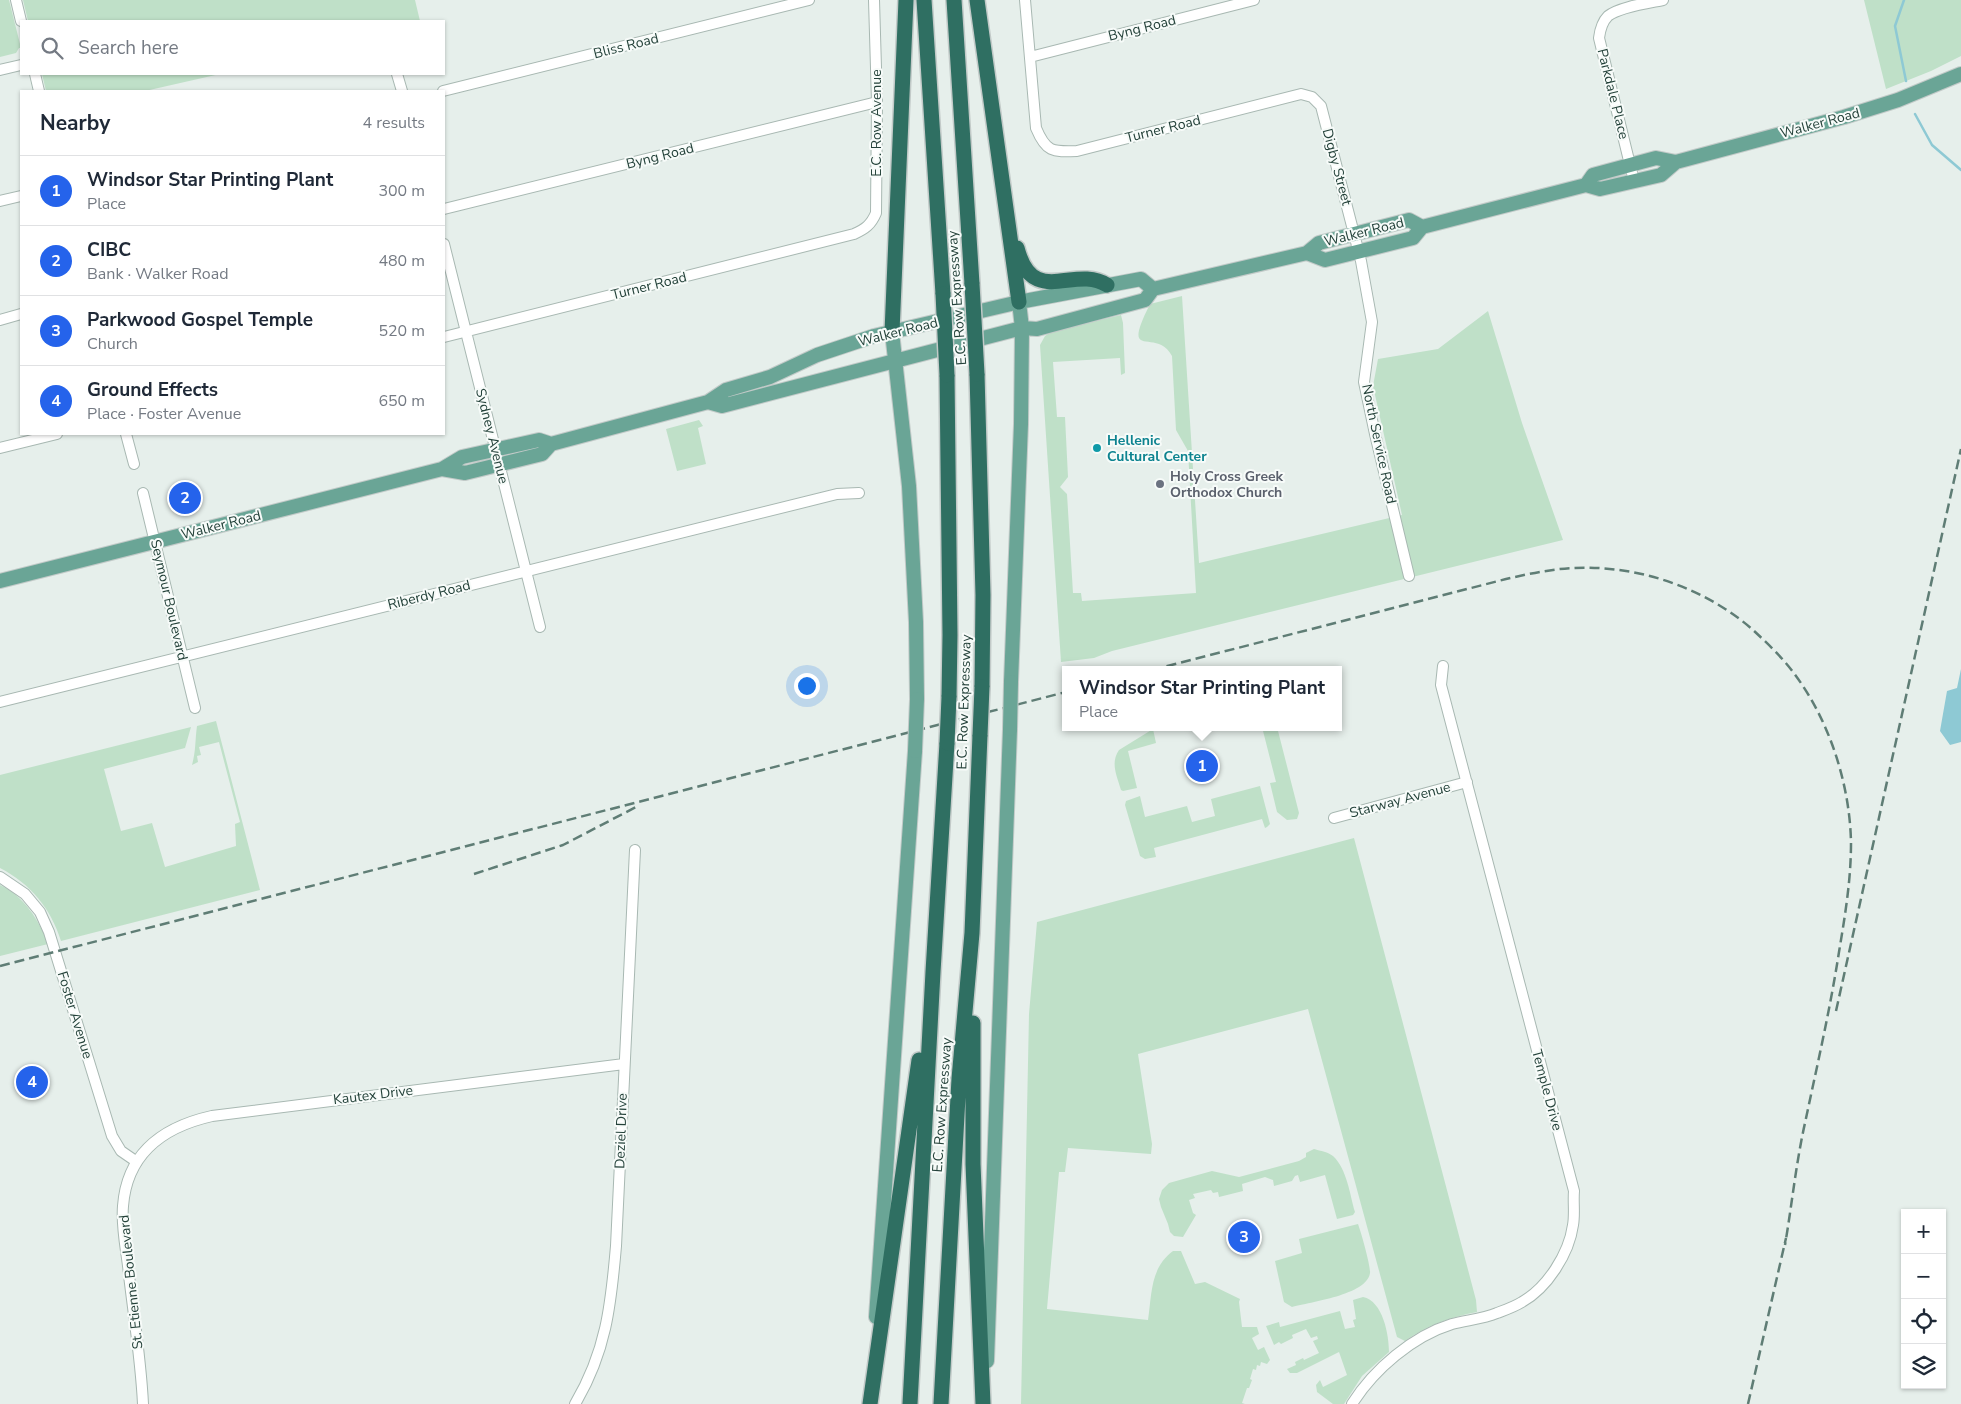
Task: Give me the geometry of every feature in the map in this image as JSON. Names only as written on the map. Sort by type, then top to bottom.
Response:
[{"type":"highway","points":[[892,332],[906,0]]},
{"type":"highway","name":"E.C. Row Expressway","points":[[910,1404],[932,972],[947,743],[950,625],[947,376],[924,0]]},
{"type":"highway","name":"E.C. Row Expressway","points":[[941,1404],[958,1079],[972,933],[984,595],[978,374],[954,0]]},
{"type":"highway","points":[[977,0],[1019,302]]},
{"type":"highway","points":[[1004,199],[1020,257],[1031,276],[1050,281],[1098,279],[1108,285]]},
{"type":"highway","points":[[972,933],[973,1164],[985,1404]]},
{"type":"highway","points":[[870,1404],[932,972]]},
{"type":"main road","name":"Walker Road","points":[[1307,254],[1325,260],[1413,238],[1422,227],[1586,185],[1600,188],[1661,175],[1676,162],[1853,114],[1906,97],[1961,74]]},
{"type":"main road","name":"Walker Road","points":[[1586,185],[1593,175],[1656,158],[1676,162]]},
{"type":"main road","name":"Walker Road","points":[[708,402],[722,406],[1022,328],[1037,328],[1145,300],[1153,289],[1307,254],[1319,243],[1355,233],[1409,220],[1422,227]]},
{"type":"main road","name":"Walker Road","points":[[0,581],[442,469],[462,457],[538,440],[551,444],[708,402],[726,390],[770,377],[817,355],[874,336],[1019,302],[1141,279],[1153,289]]},
{"type":"main road","points":[[985,1404],[1021,424],[1022,328],[1019,302]]},
{"type":"main road","points":[[870,1404],[917,699],[916,622],[909,486],[892,332]]},
{"type":"main road","name":"Walker Road","points":[[442,469],[465,473],[542,454],[551,444]]},
{"type":"street","points":[[16,0],[21,20]]},
{"type":"street","name":"Bliss Road","points":[[445,91],[809,0]]},
{"type":"street","name":"E.C. Row Avenue","points":[[854,234],[865,229],[872,222],[876,213],[874,0]]},
{"type":"street","points":[[1025,0],[1030,57]]},
{"type":"street","name":"Byng Road","points":[[1030,57],[1254,0]]},
{"type":"street","points":[[1636,3],[1663,0]]},
{"type":"street","name":"Parkdale Place","points":[[1634,181],[1598,38],[1608,16],[1636,3]]},
{"type":"street","name":"Turner Road","points":[[1030,57],[1036,128],[1042,143],[1052,150],[1077,151],[1301,94]]},
{"type":"street","points":[[0,70],[20,65]]},
{"type":"street","points":[[35,75],[39,90]]},
{"type":"street","points":[[397,75],[402,90]]},
{"type":"street","name":"Digby Street","points":[[1301,94],[1312,97],[1321,106],[1359,251]]},
{"type":"street","name":"Byng Road","points":[[445,210],[876,102]]},
{"type":"street","points":[[0,201],[20,196]]},
{"type":"street","name":"Turner Road","points":[[445,337],[854,234]]},
{"type":"street","name":"Sydney Avenue","points":[[445,248],[540,627]]},
{"type":"street","name":"North Service Road","points":[[1359,251],[1372,322],[1364,382],[1374,434],[1409,576]]},
{"type":"street","points":[[0,320],[20,314]]},
{"type":"street","points":[[0,448],[53,435]]},
{"type":"street","points":[[126,435],[134,464]]},
{"type":"street","name":"Seymour Boulevard","points":[[143,493],[195,708]]},
{"type":"street","name":"Riberdy Road","points":[[0,702],[837,494],[859,493]]},
{"type":"street","name":"Temple Drive","points":[[1352,1404],[1375,1374],[1398,1354],[1420,1339],[1451,1324],[1495,1314],[1523,1302],[1549,1279],[1565,1254],[1573,1225],[1574,1190],[1441,685],[1443,666]]},
{"type":"street","name":"Starway Avenue","points":[[1334,818],[1467,782]]},
{"type":"street","name":"Deziel Drive","points":[[575,1404],[596,1361],[608,1321],[612,1299],[635,850]]},
{"type":"street","name":"Foster Avenue","points":[[0,877],[25,894],[40,912],[56,952],[112,1136],[121,1151],[137,1162]]},
{"type":"street","name":"Kautex Drive","points":[[137,1162],[149,1146],[170,1130],[188,1121],[212,1116],[624,1064]]},
{"type":"street","name":"St. Etienne Boulevard","points":[[137,1162],[127,1182],[123,1207],[143,1404]]},
{"type":"green space","points":[[0,0],[9,0],[20,48],[16,53],[0,57]]},
{"type":"green space","points":[[23,0],[415,0],[420,20],[28,20]]},
{"type":"green space","points":[[1864,0],[1961,0],[1961,56],[1931,71],[1886,89]]},
{"type":"green space","points":[[42,75],[216,75],[149,90],[46,90]]},
{"type":"green space","points":[[1182,296],[1199,563],[1402,515],[1373,386],[1378,359],[1438,349],[1488,311],[1522,423],[1563,540],[1112,651],[1094,658],[1061,662],[1040,345],[1045,336],[1051,332],[1121,315],[1125,373],[1121,375],[1120,358],[1053,362],[1057,417],[1065,417],[1068,477],[1060,487],[1067,494],[1073,593],[1081,593],[1082,601],[1196,593],[1188,451],[1176,430],[1172,356],[1165,348],[1158,344],[1140,339],[1139,333],[1150,304]]},
{"type":"green space","points":[[699,420],[703,426],[698,428],[706,464],[677,471],[666,429]]},
{"type":"green space","points":[[216,721],[260,890],[61,941],[52,918],[38,899],[21,882],[0,868],[0,775],[191,727],[185,748],[104,769],[121,831],[152,823],[165,867],[236,846],[235,824],[240,822],[219,742],[199,747],[201,755],[197,756],[198,762],[192,765],[197,726]]},
{"type":"green space","points":[[1150,731],[1153,731],[1156,743],[1128,751],[1137,788],[1121,790],[1115,770],[1116,755],[1119,750]]},
{"type":"green space","points":[[1263,731],[1278,731],[1299,813],[1297,819],[1287,820],[1277,812],[1270,783],[1276,782]]},
{"type":"green space","points":[[1260,786],[1270,824],[1267,827],[1265,828],[1262,819],[1154,848],[1156,857],[1145,859],[1140,856],[1125,805],[1126,801],[1140,796],[1145,817],[1187,806],[1192,822],[1215,816],[1211,799]]},
{"type":"green space","points":[[1354,838],[1476,1300],[1477,1312],[1440,1322],[1422,1330],[1405,1341],[1397,1337],[1308,1009],[1138,1054],[1152,1144],[1151,1154],[1068,1148],[1065,1172],[1059,1172],[1047,1309],[1148,1320],[1156,1273],[1165,1258],[1173,1251],[1181,1251],[1195,1284],[1205,1282],[1240,1299],[1242,1327],[1257,1327],[1259,1334],[1252,1338],[1258,1350],[1264,1347],[1270,1360],[1267,1364],[1261,1362],[1260,1366],[1257,1365],[1256,1370],[1253,1369],[1250,1379],[1252,1380],[1242,1403],[1245,1404],[1021,1404],[1029,1014],[1037,922]]},
{"type":"green space","points":[[0,885],[16,895],[30,910],[48,944],[0,956]]},
{"type":"green space","points":[[1314,1149],[1333,1156],[1338,1161],[1347,1183],[1355,1212],[1353,1215],[1337,1219],[1325,1175],[1300,1182],[1298,1175],[1292,1181],[1274,1186],[1273,1180],[1265,1177],[1242,1184],[1243,1191],[1219,1197],[1218,1192],[1213,1193],[1211,1190],[1193,1194],[1195,1198],[1189,1200],[1193,1213],[1196,1215],[1183,1237],[1174,1236],[1170,1232],[1159,1199],[1162,1190],[1169,1183],[1212,1171],[1239,1177],[1299,1161],[1306,1157],[1306,1153]]},
{"type":"green space","points":[[1358,1224],[1370,1270],[1367,1281],[1349,1292],[1324,1300],[1292,1307],[1284,1302],[1275,1261],[1302,1253],[1299,1239]]},
{"type":"green space","points":[[1363,1297],[1376,1305],[1384,1320],[1389,1352],[1362,1376],[1344,1404],[1333,1404],[1317,1392],[1316,1385],[1320,1380],[1323,1387],[1347,1375],[1339,1352],[1297,1373],[1290,1373],[1287,1369],[1296,1365],[1295,1362],[1319,1353],[1313,1341],[1318,1339],[1317,1336],[1311,1338],[1306,1329],[1292,1335],[1293,1338],[1281,1344],[1279,1342],[1274,1345],[1266,1326],[1279,1322],[1280,1327],[1340,1311],[1345,1329],[1355,1327],[1353,1320],[1356,1319],[1353,1300]]},
{"type":"water","points":[[1961,669],[1961,742],[1950,745],[1940,731],[1947,691],[1957,688]]},
{"type":"waterway","points":[[1904,0],[1895,26],[1906,81]]},
{"type":"waterway","points":[[1915,114],[1932,145],[1961,170]]},
{"type":"railway","points":[[1836,1011],[1961,449]]},
{"type":"railway","points":[[1168,666],[1506,579],[1574,568],[1622,570],[1669,582],[1713,601],[1752,629],[1793,672],[1817,710],[1827,731],[1842,775],[1850,821],[1851,857],[1849,884],[1841,938],[1799,1153],[1785,1245]]},
{"type":"railway","points":[[0,966],[1062,693]]},
{"type":"railway","points":[[474,874],[563,845],[636,807]]},
{"type":"railway","points":[[1748,1404],[1786,1238]]},
{"type":"place","name":"Hellenic Cultural Center","points":[[1097,448]]},
{"type":"place","name":"Holy Cross Greek Orthodox Church","points":[[1160,484]]},
{"type":"place","name":"CIBC","points":[[185,498]]},
{"type":"place","name":"Windsor Star Printing Plant","points":[[1202,766]]},
{"type":"place","name":"Ground Effects","points":[[32,1082]]},
{"type":"place","name":"Parkwood Gospel Temple","points":[[1244,1237]]}]
